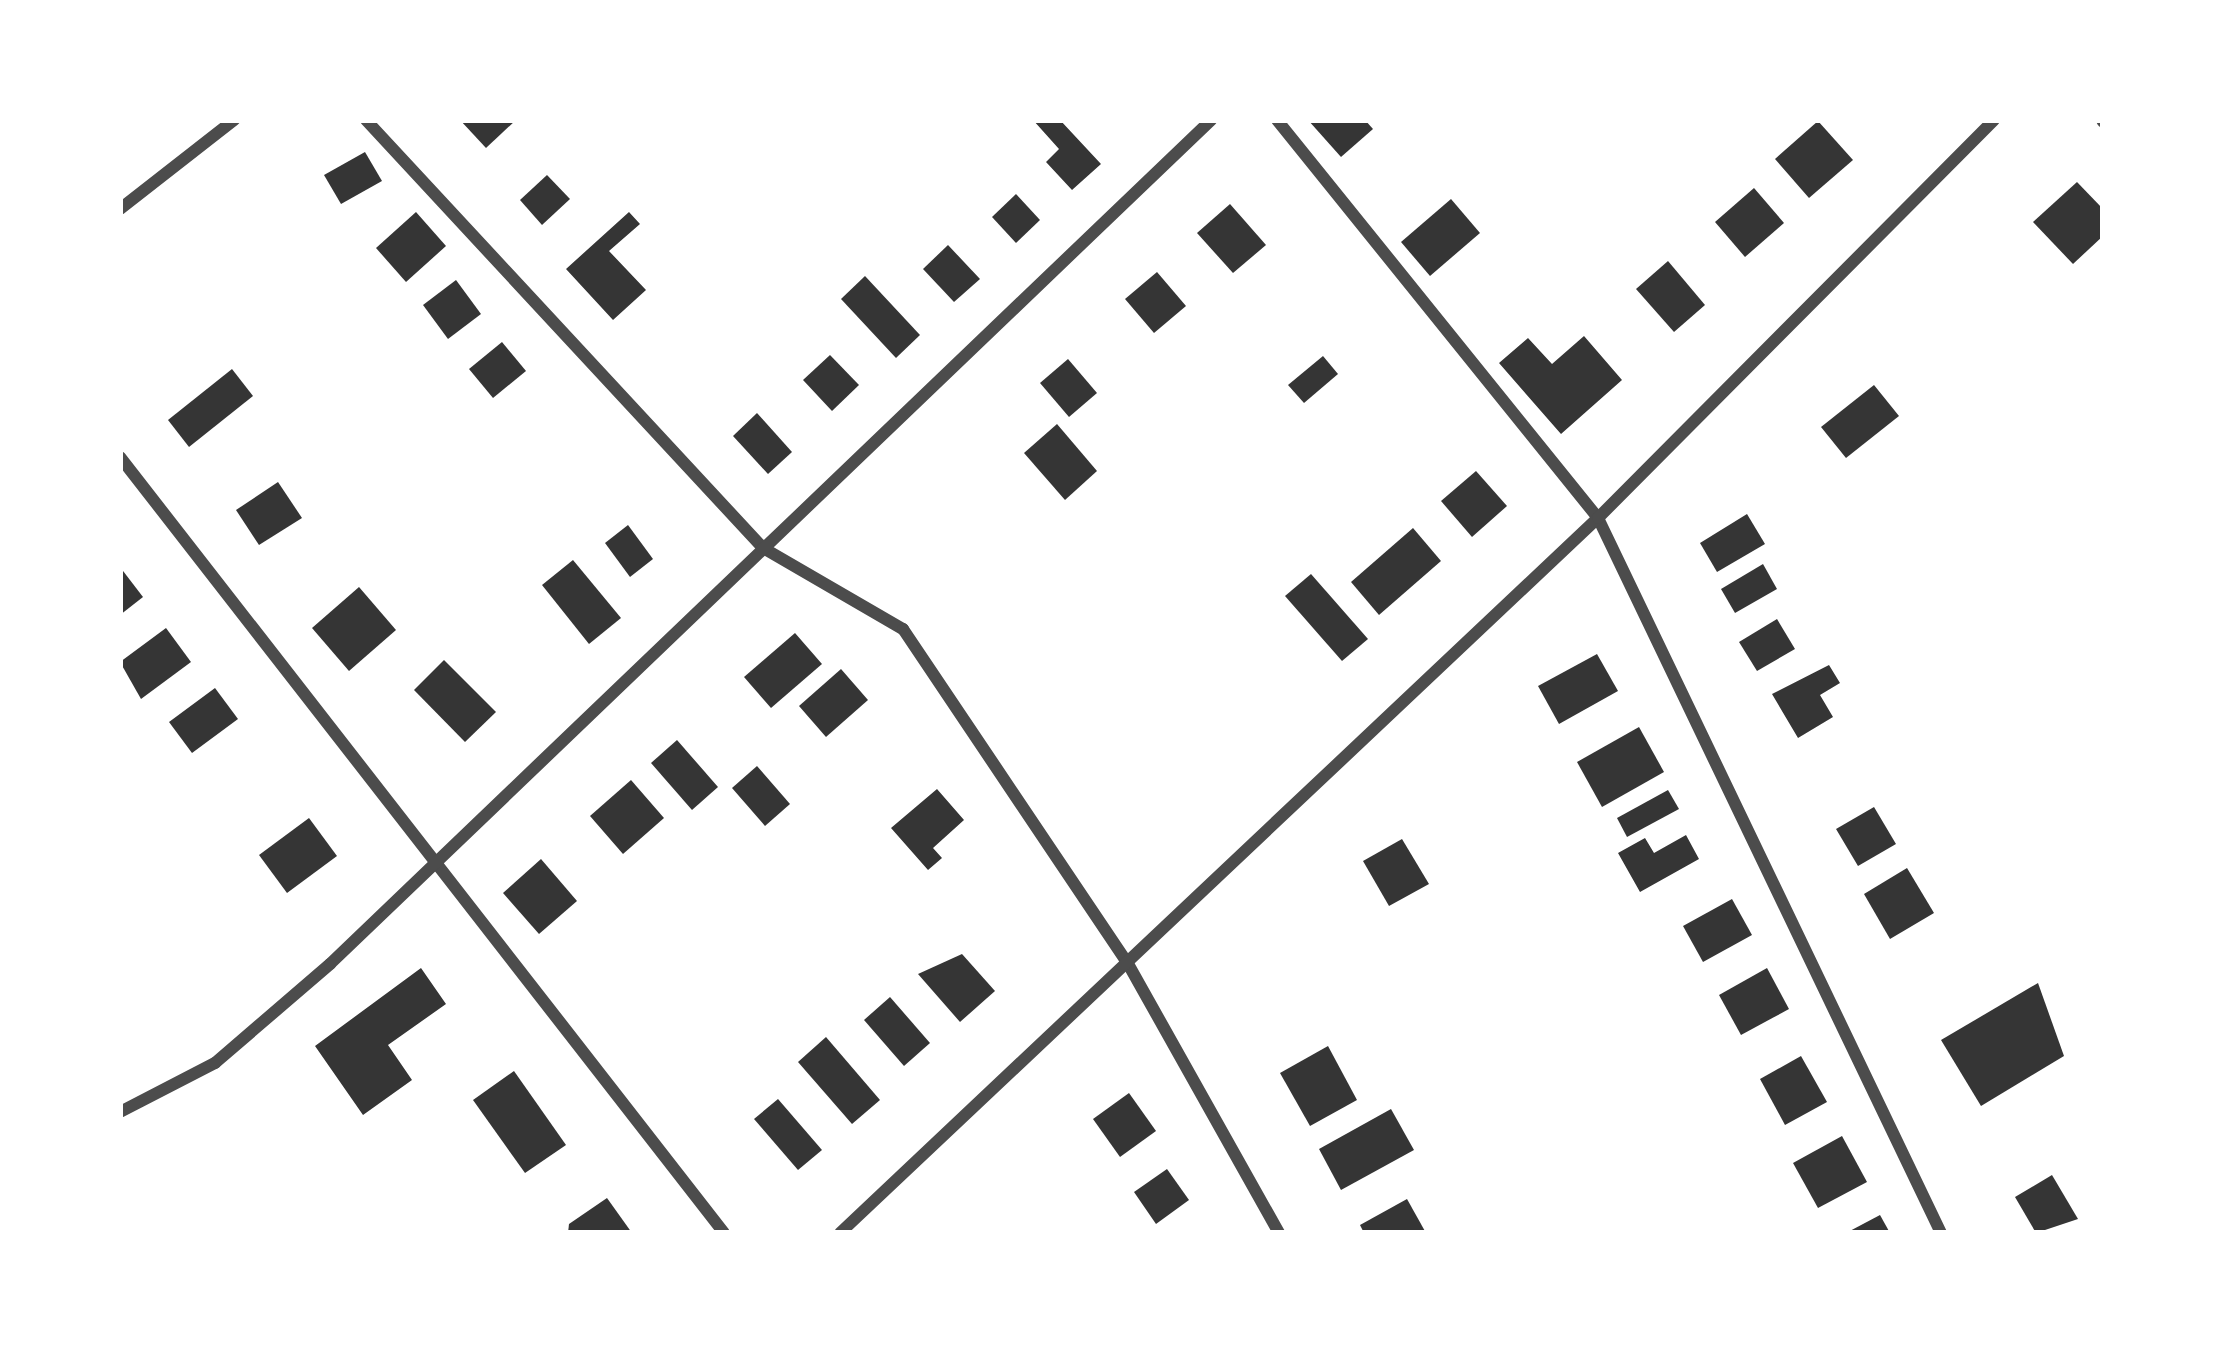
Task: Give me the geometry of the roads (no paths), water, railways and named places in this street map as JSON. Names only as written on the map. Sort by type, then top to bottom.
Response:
[{"type":"street","points":[[120,209],[234,120]]},
{"type":"street","points":[[366,120],[763,548],[903,629],[1127,962],[1279,1233]]},
{"type":"street","points":[[120,1112],[215,1063],[433,864],[1211,120]]},
{"type":"street","points":[[1277,120],[1598,518],[1941,1233]]},
{"type":"street","points":[[840,1233],[1598,518],[1994,120]]},
{"type":"street","points":[[120,457],[724,1233]]}]
